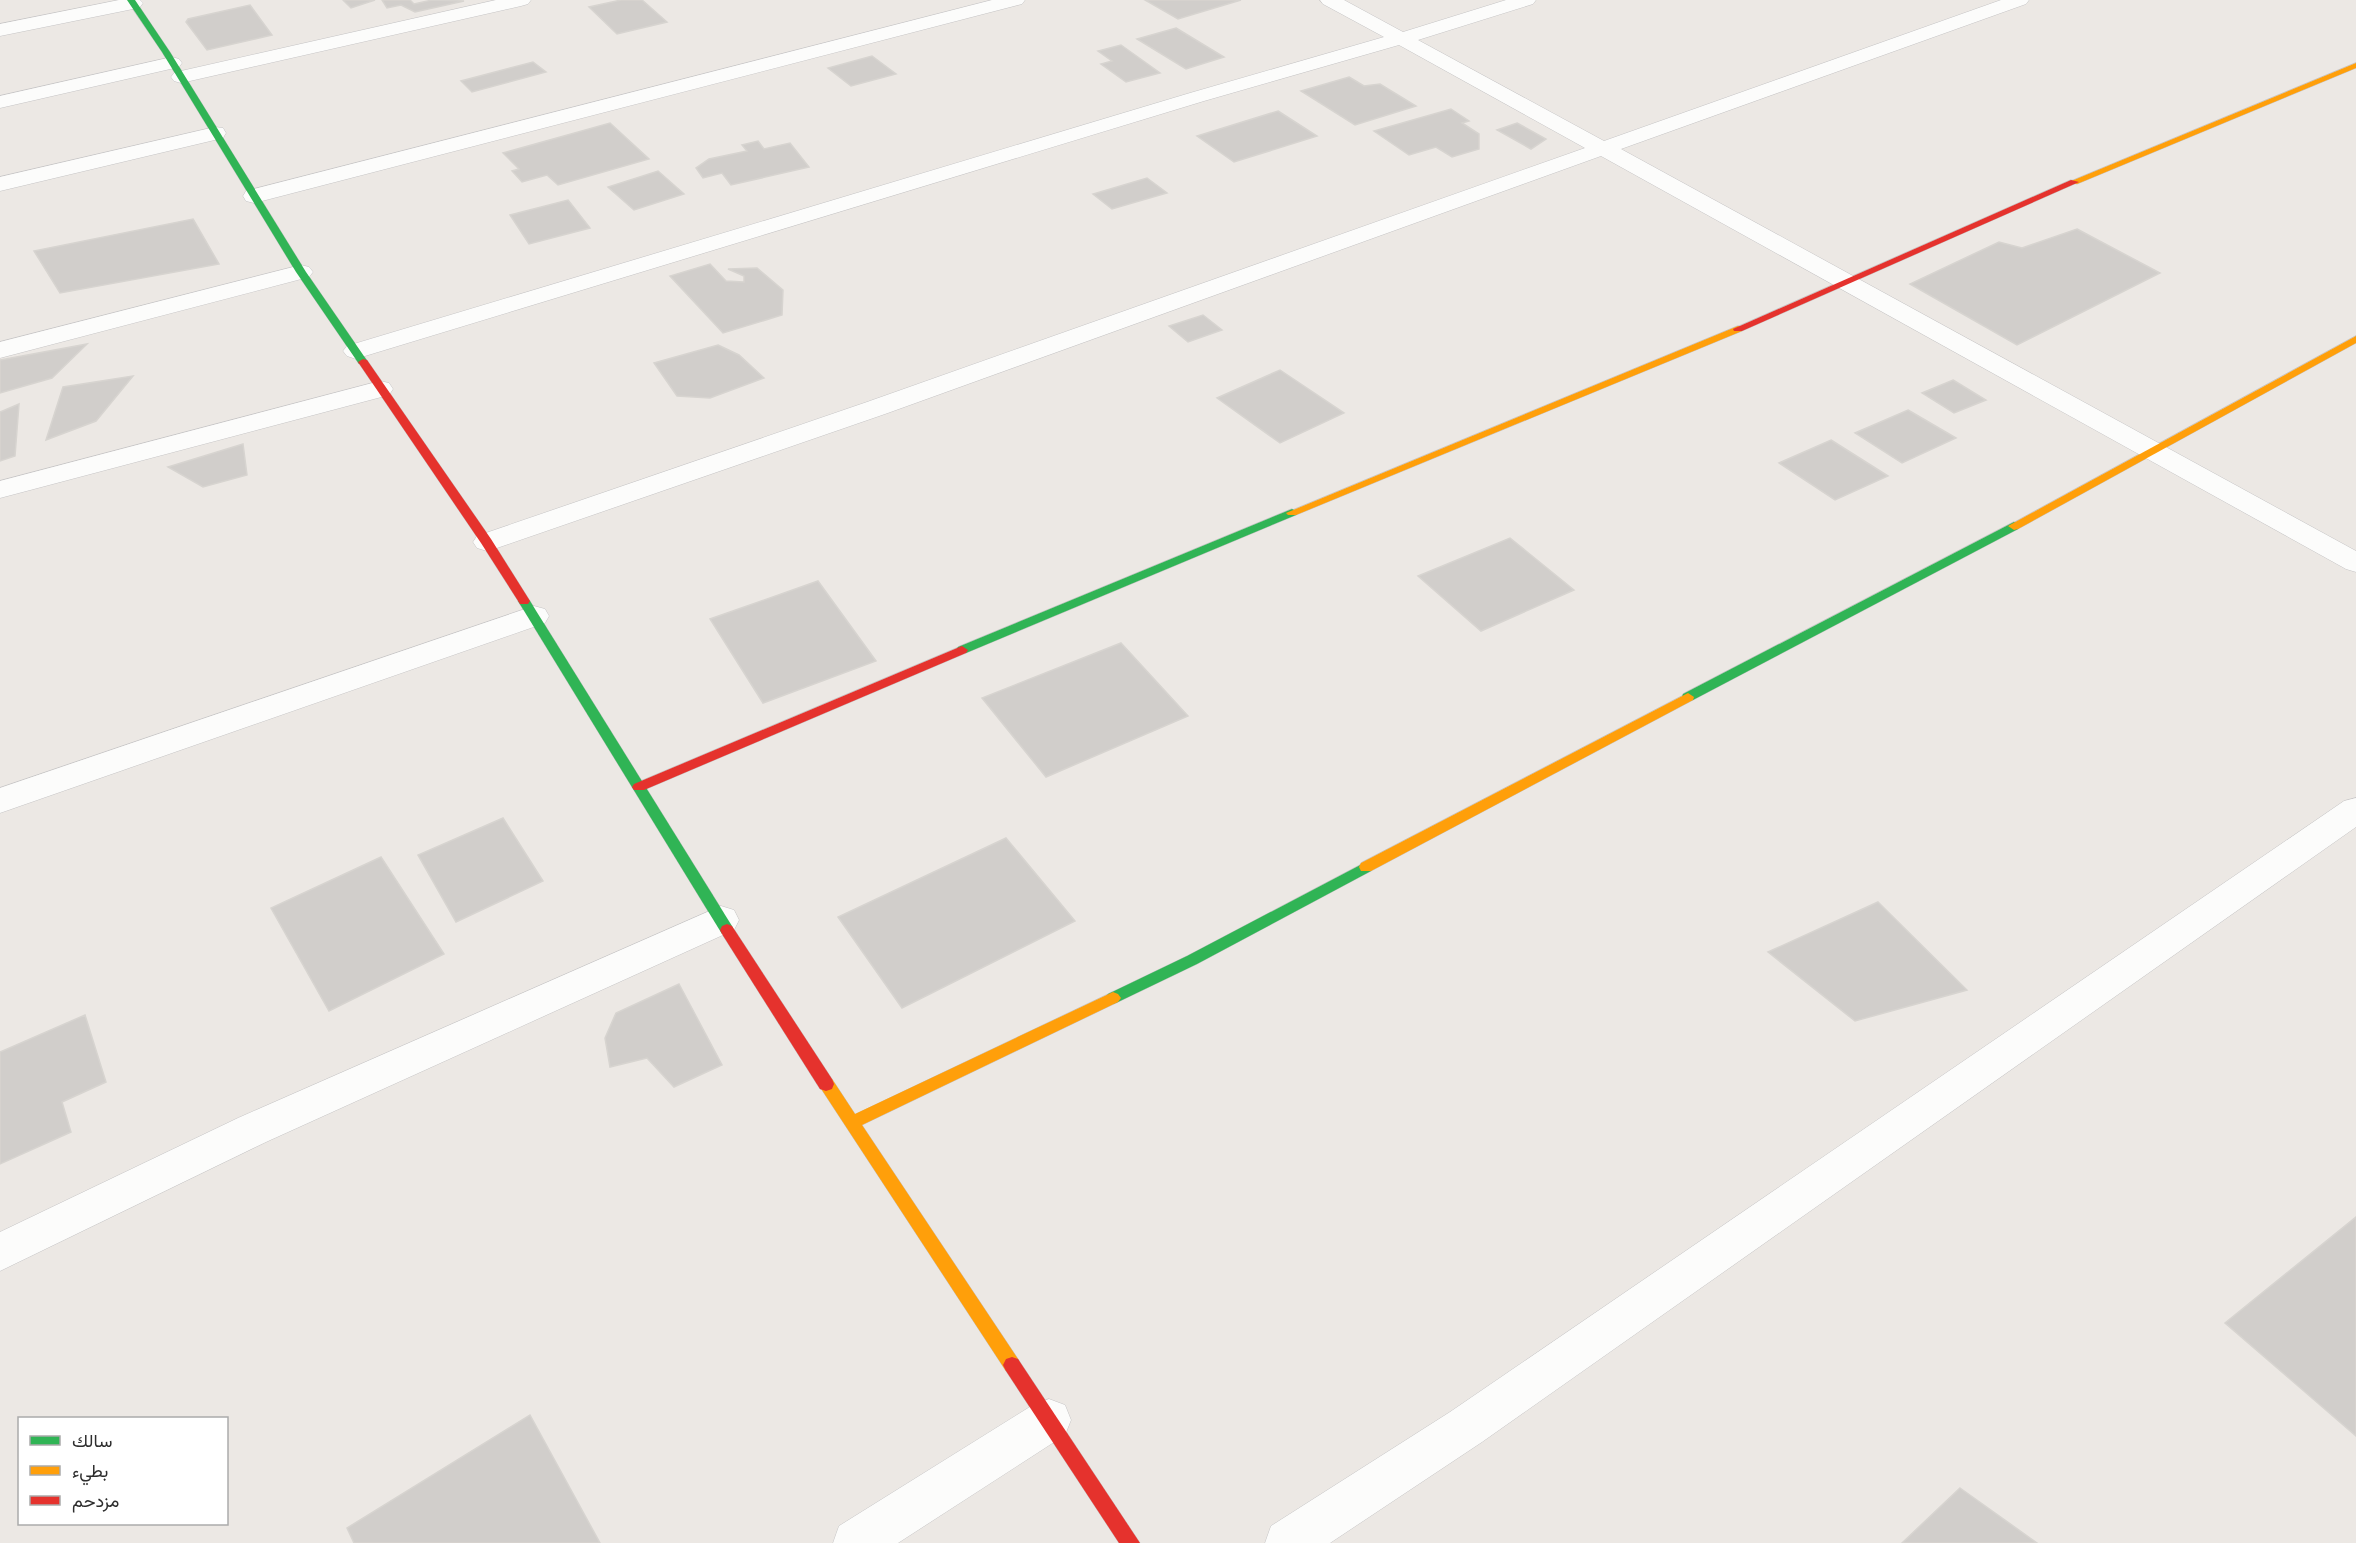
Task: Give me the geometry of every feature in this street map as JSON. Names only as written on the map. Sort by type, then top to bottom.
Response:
[{"type":"street","points":[[0,102],[177,70],[521,0]]},
{"type":"street","points":[[254,196],[1015,0]]},
{"type":"street","points":[[1330,0],[1848,282],[2356,563]]},
{"type":"street","points":[[356,351],[1526,0]]},
{"type":"street","points":[[487,542],[876,408],[2019,0]]},
{"type":"street","points":[[0,30],[132,2],[177,70],[301,272],[487,542],[768,997],[1130,1543]]},
{"type":"street","points":[[639,787],[1096,592],[1634,374],[1848,282],[2004,211],[2356,65]]},
{"type":"street","points":[[0,184],[215,133]]},
{"type":"street","points":[[0,350],[301,272]]},
{"type":"street","points":[[851,1123],[1192,960],[2153,452],[2356,339]]},
{"type":"street","points":[[0,490],[380,388]]},
{"type":"street","points":[[0,801],[534,616]]},
{"type":"street","points":[[1288,1543],[1467,1427],[2356,810]]},
{"type":"street","points":[[0,1252],[252,1130],[721,920]]},
{"type":"street","points":[[856,1543],[1049,1420]]},
{"type":"building","points":[[343,0],[375,0],[351,8]]},
{"type":"building","points":[[382,0],[410,0],[414,4],[432,0],[464,1],[415,12],[401,5],[387,8]]},
{"type":"building","points":[[621,0],[642,0],[667,22],[617,34],[589,7]]},
{"type":"building","points":[[1145,0],[1241,0],[1178,19]]},
{"type":"building","points":[[250,5],[272,35],[207,50],[186,22],[188,19]]},
{"type":"building","points":[[1176,28],[1224,57],[1186,69],[1137,39]]},
{"type":"building","points":[[1121,45],[1160,73],[1126,82],[1101,64],[1112,61],[1098,51]]},
{"type":"building","points":[[872,56],[896,74],[851,86],[828,68]]},
{"type":"building","points":[[533,62],[546,72],[472,92],[461,81]]},
{"type":"building","points":[[1349,77],[1364,86],[1380,84],[1416,106],[1355,125],[1301,91]]},
{"type":"building","points":[[1451,109],[1469,121],[1462,123],[1479,134],[1479,149],[1452,157],[1436,147],[1409,155],[1374,131]]},
{"type":"building","points":[[1278,111],[1317,136],[1234,162],[1197,136]]},
{"type":"building","points":[[610,123],[649,159],[558,185],[547,175],[522,182],[512,171],[519,169],[503,153]]},
{"type":"building","points":[[1517,123],[1546,139],[1531,149],[1497,130]]},
{"type":"building","points":[[758,141],[764,149],[790,143],[809,167],[731,185],[722,173],[703,178],[696,168],[709,159],[747,151],[742,145]]},
{"type":"building","points":[[658,171],[684,194],[634,210],[608,187]]},
{"type":"building","points":[[1147,178],[1167,193],[1112,209],[1093,194]]},
{"type":"building","points":[[568,200],[590,228],[529,244],[510,215]]},
{"type":"building","points":[[193,219],[219,264],[60,293],[34,251]]},
{"type":"building","points":[[2077,229],[2160,273],[2017,345],[1910,284],[1999,242],[2022,248]]},
{"type":"building","points":[[710,264],[726,281],[744,282],[744,276],[728,269],[757,268],[783,290],[782,315],[723,333],[670,276]]},
{"type":"building","points":[[1203,315],[1222,330],[1188,342],[1169,326]]},
{"type":"building","points":[[87,344],[52,378],[0,393],[0,360]]},
{"type":"building","points":[[718,345],[739,355],[764,378],[710,398],[677,396],[654,363]]},
{"type":"building","points":[[1280,370],[1344,413],[1280,443],[1217,398]]},
{"type":"building","points":[[133,376],[96,421],[46,440],[63,387]]},
{"type":"building","points":[[1953,380],[1986,400],[1954,413],[1922,393]]},
{"type":"building","points":[[19,404],[15,456],[0,461],[0,412]]},
{"type":"building","points":[[1908,410],[1956,438],[1902,463],[1855,433]]},
{"type":"building","points":[[1831,440],[1888,476],[1835,500],[1779,463]]},
{"type":"building","points":[[243,444],[247,475],[203,487],[168,467]]},
{"type":"building","points":[[1510,538],[1574,590],[1481,631],[1418,576]]},
{"type":"building","points":[[818,581],[876,661],[763,703],[710,619]]},
{"type":"building","points":[[1121,643],[1188,716],[1046,777],[982,698]]},
{"type":"building","points":[[503,818],[543,881],[456,922],[418,855]]},
{"type":"building","points":[[1006,838],[1075,921],[902,1008],[838,917]]},
{"type":"building","points":[[381,857],[444,954],[329,1011],[271,908]]},
{"type":"building","points":[[1878,902],[1967,990],[1855,1021],[1768,952]]},
{"type":"building","points":[[679,984],[722,1065],[674,1087],[647,1058],[610,1067],[605,1038],[616,1013]]},
{"type":"building","points":[[85,1015],[106,1082],[62,1102],[71,1132],[0,1164],[0,1052]]},
{"type":"building","points":[[2356,1217],[2356,1436],[2225,1323]]},
{"type":"building","points":[[530,1415],[600,1543],[354,1543],[347,1528]]},
{"type":"building","points":[[1960,1488],[2037,1543],[1902,1543]]},
{"type":"traffic: fast","points":[[131,0],[166,52],[301,272],[363,362]]},
{"type":"traffic: fast","points":[[962,650],[1292,513]]},
{"type":"traffic: fast","points":[[1688,697],[2014,526]]},
{"type":"traffic: fast","points":[[524,601],[727,930]]},
{"type":"traffic: fast","points":[[1113,998],[1192,960],[1366,867]]},
{"type":"traffic: slow","points":[[2074,182],[2356,65]]},
{"type":"traffic: slow","points":[[1292,513],[1738,329]]},
{"type":"traffic: slow","points":[[2014,526],[2356,339]]},
{"type":"traffic: slow","points":[[1366,867],[1688,697]]},
{"type":"traffic: slow","points":[[851,1123],[1113,998]]},
{"type":"traffic: slow","points":[[826,1084],[1012,1365]]},
{"type":"traffic: jam","points":[[1738,329],[2074,182]]},
{"type":"traffic: jam","points":[[363,362],[487,542],[524,601]]},
{"type":"traffic: jam","points":[[639,787],[962,650]]},
{"type":"traffic: jam","points":[[727,930],[826,1084]]},
{"type":"traffic: jam","points":[[1012,1365],[1130,1543]]}]
